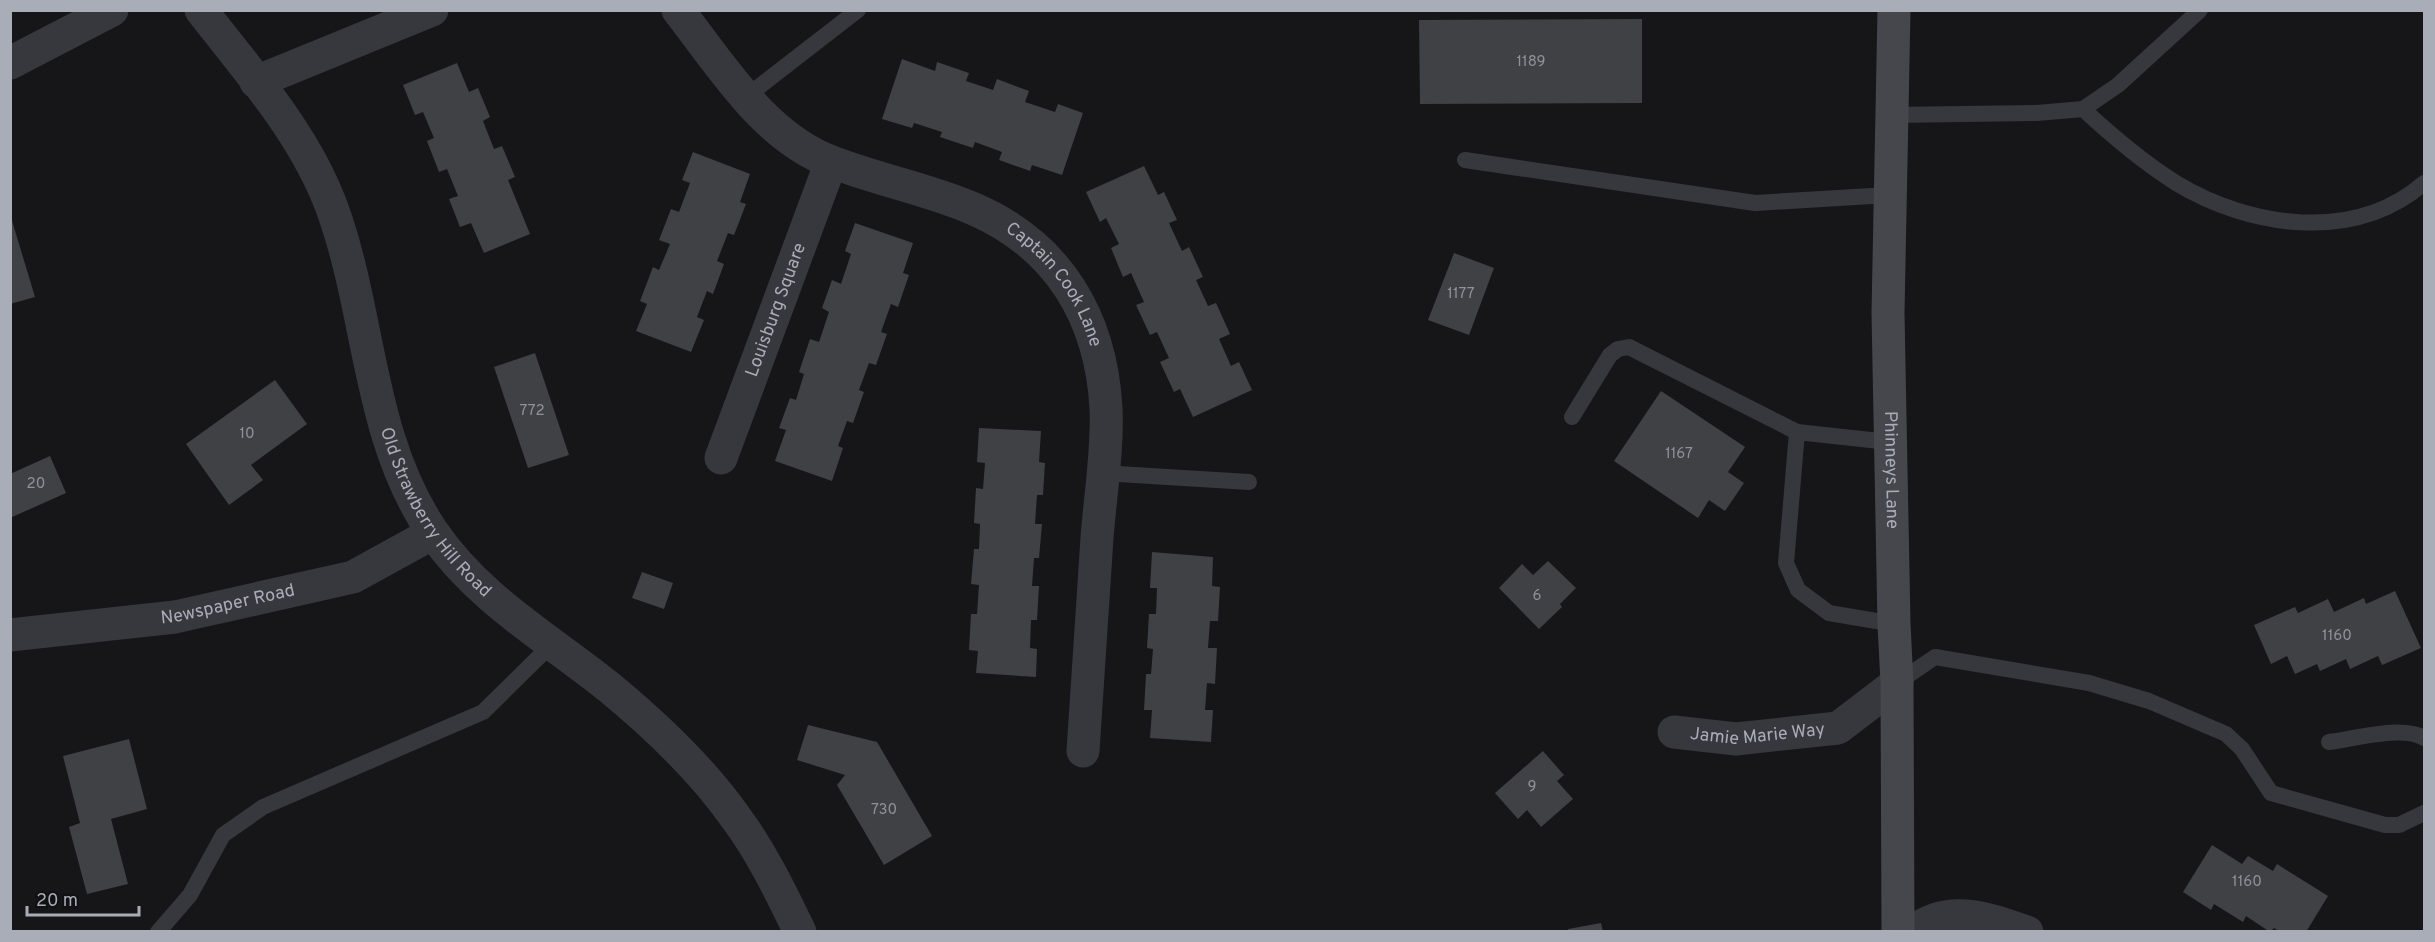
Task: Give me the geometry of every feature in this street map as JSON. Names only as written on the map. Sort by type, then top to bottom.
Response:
[{"type":"main road","name":"Phinneys Lane","points":[[1893,10],[1892,115],[1888,195],[1889,442],[1897,683],[1898,932]]},
{"type":"street","points":[[10,63],[112,10]]},
{"type":"street","name":"Old Strawberry Hill Road","points":[[201,10],[287,123],[332,207],[348,260],[384,422],[413,499],[434,533],[482,589],[638,712],[710,783],[749,838],[800,932]]},
{"type":"street","points":[[256,82],[432,10]]},
{"type":"street","name":"Captain Cook Lane","points":[[678,10],[747,96],[788,137],[831,162],[975,209],[1006,226],[1036,248],[1062,275],[1084,312],[1098,348],[1106,409],[1083,751]]},
{"type":"street","name":"Louisburg Square","points":[[721,458],[831,162]]},
{"type":"street","name":"Newspaper Road","points":[[10,636],[175,617],[353,577],[434,533]]},
{"type":"street","name":"Jamie Marie Way","points":[[1674,732],[1736,739],[1838,728],[1897,683]]},
{"type":"street","points":[[1913,932],[1924,923],[1965,915],[1983,917],[2027,932]]},
{"type":"lane","points":[[747,96],[858,10]]},
{"type":"lane","points":[[1892,115],[2037,113],[2083,109],[2118,85],[2200,10]]},
{"type":"lane","points":[[2083,109],[2113,137],[2177,183],[2206,197],[2262,218],[2326,223],[2355,219],[2383,210],[2424,183]]},
{"type":"lane","points":[[1465,160],[1755,202],[1888,195]]},
{"type":"lane","points":[[1572,417],[1610,355],[1618,349],[1629,347],[1797,432],[1889,442]]},
{"type":"lane","points":[[1797,432],[1786,563],[1798,590],[1829,613],[1894,624]]},
{"type":"lane","points":[[1102,473],[1249,482]]},
{"type":"lane","points":[[158,932],[190,895],[223,835],[263,807],[483,712],[551,645]]},
{"type":"lane","points":[[1897,683],[1935,657],[2089,683],[2149,700],[2226,735],[2242,749],[2271,793],[2385,825],[2399,825],[2424,813]]},
{"type":"lane","points":[[2329,742],[2401,732],[2417,734],[2424,738]]},
{"type":"building","points":[[1642,19],[1642,103],[1420,104],[1419,20]]},
{"type":"building","points":[[902,59],[935,71],[937,62],[969,73],[966,81],[993,90],[997,79],[1029,91],[1025,102],[1055,112],[1058,104],[1083,113],[1062,175],[1032,165],[1030,171],[999,160],[1002,152],[975,142],[973,148],[940,137],[942,132],[914,123],[912,128],[882,119]]},
{"type":"building","points":[[457,63],[469,92],[478,88],[490,117],[483,121],[494,149],[502,146],[515,177],[508,180],[530,234],[484,253],[471,223],[460,227],[449,199],[458,196],[447,169],[439,172],[427,141],[434,138],[423,112],[415,115],[403,85]]},
{"type":"building","points":[[693,152],[750,174],[740,202],[746,204],[734,235],[728,233],[717,261],[724,264],[713,294],[707,291],[697,317],[704,320],[691,352],[636,331],[647,304],[640,301],[653,267],[659,270],[670,244],[659,240],[671,209],[679,212],[690,183],[682,180]]},
{"type":"building","points":[[1144,166],[1158,195],[1164,192],[1177,220],[1169,223],[1182,251],[1189,247],[1203,277],[1196,280],[1208,306],[1216,303],[1230,334],[1219,339],[1231,366],[1239,362],[1252,390],[1193,417],[1180,389],[1174,392],[1160,362],[1169,358],[1157,332],[1150,335],[1136,305],[1144,302],[1131,273],[1123,277],[1111,248],[1119,244],[1106,218],[1100,222],[1086,192]]},
{"type":"building","points":[[10,214],[35,297],[10,304]]},
{"type":"building","points":[[855,223],[913,243],[903,273],[909,275],[898,307],[891,304],[881,332],[887,334],[876,365],[869,363],[859,390],[864,392],[853,423],[847,421],[838,446],[843,448],[832,481],[775,461],[786,430],[779,428],[790,398],[796,400],[804,374],[799,372],[810,339],[819,342],[829,312],[822,308],[832,280],[841,284],[851,254],[845,251]]},
{"type":"building","points":[[1454,253],[1494,268],[1469,335],[1428,320]]},
{"type":"building","points":[[535,353],[569,455],[528,468],[494,367]]},
{"type":"building","points":[[275,380],[307,424],[251,465],[263,480],[229,505],[186,444]]},
{"type":"building","points":[[1661,391],[1745,447],[1728,472],[1744,483],[1725,511],[1709,500],[1698,518],[1614,461]]},
{"type":"building","points":[[979,428],[1041,431],[1039,462],[1045,463],[1043,495],[1037,495],[1035,524],[1042,524],[1039,558],[1034,558],[1032,586],[1039,586],[1037,620],[1031,620],[1030,648],[1037,649],[1036,677],[976,673],[978,651],[969,650],[971,614],[977,614],[979,585],[971,584],[974,549],[979,549],[980,524],[974,523],[976,488],[983,489],[985,463],[977,462]]},
{"type":"building","points":[[50,456],[66,493],[10,518],[10,474]]},
{"type":"building","points":[[1152,552],[1213,557],[1212,586],[1220,587],[1218,621],[1210,621],[1208,648],[1217,648],[1215,684],[1207,683],[1205,710],[1213,710],[1211,742],[1150,738],[1152,710],[1144,710],[1146,674],[1151,674],[1153,649],[1147,648],[1149,614],[1156,614],[1157,588],[1150,588]]},
{"type":"building","points":[[1548,561],[1576,588],[1560,604],[1562,607],[1539,629],[1499,588],[1522,564],[1533,575]]},
{"type":"building","points":[[642,572],[673,583],[664,609],[632,598]]},
{"type":"building","points":[[2395,591],[2421,648],[2382,665],[2378,656],[2350,669],[2346,659],[2320,671],[2317,664],[2295,674],[2287,656],[2271,664],[2254,625],[2295,607],[2298,613],[2328,599],[2334,612],[2364,598],[2366,604]]},
{"type":"building","points":[[808,725],[877,742],[932,836],[884,865],[837,785],[845,775],[797,760]]},
{"type":"building","points":[[129,739],[147,809],[111,819],[128,884],[87,894],[69,827],[80,823],[63,756]]},
{"type":"building","points":[[1543,751],[1564,775],[1557,781],[1573,799],[1541,827],[1527,810],[1518,819],[1495,793]]},
{"type":"building","points":[[2212,845],[2242,864],[2248,856],[2273,871],[2277,864],[2328,896],[2306,932],[2280,932],[2274,928],[2270,932],[2246,916],[2243,922],[2214,904],[2211,910],[2183,892]]},
{"type":"building","points":[[1601,923],[1603,932],[1568,932],[1568,929]]}]
